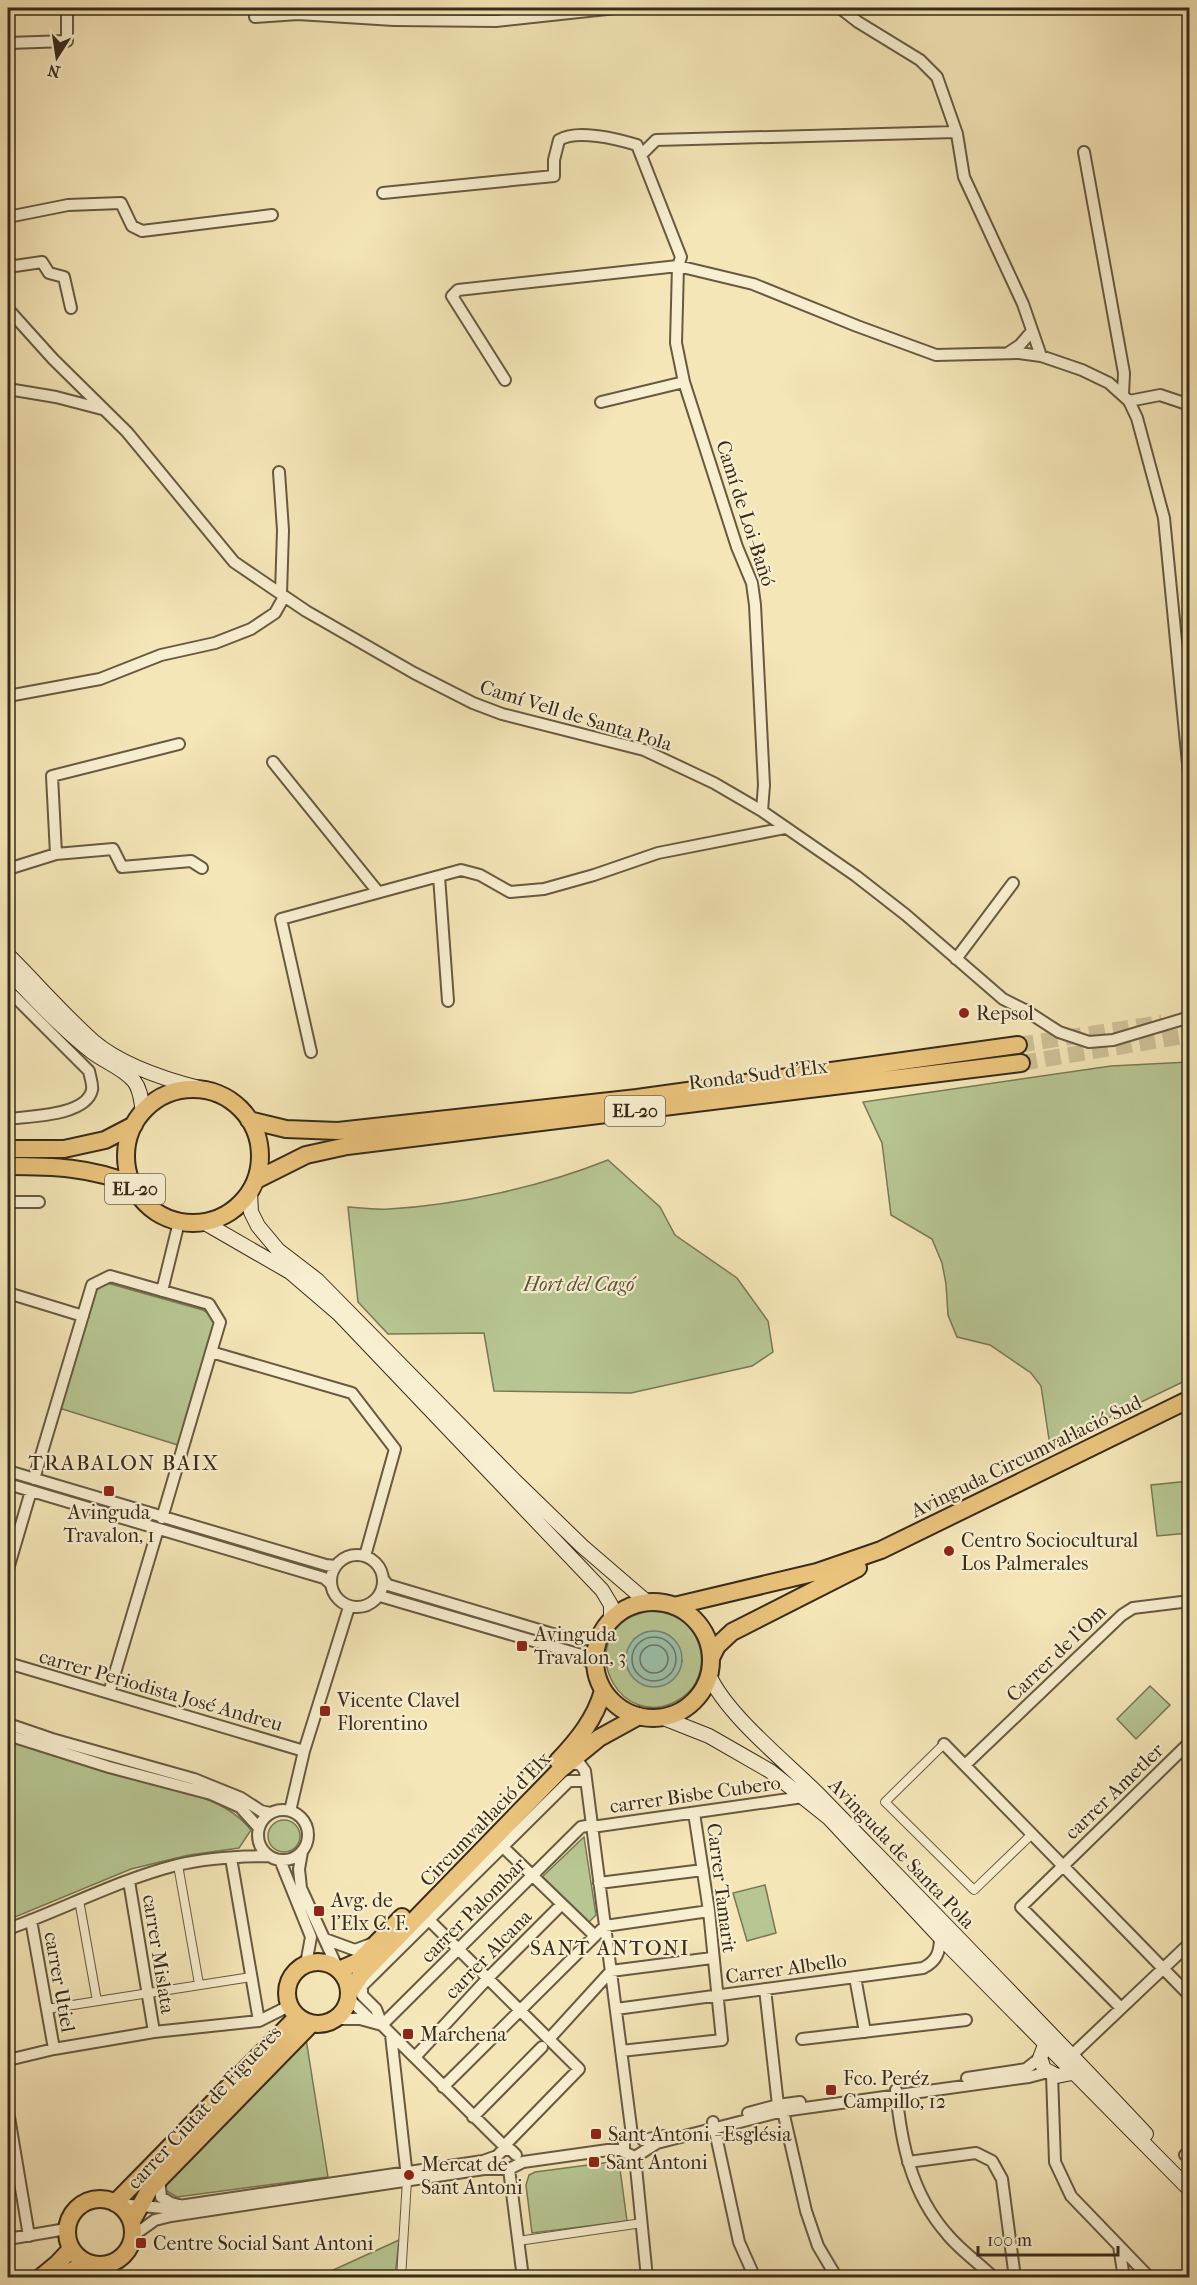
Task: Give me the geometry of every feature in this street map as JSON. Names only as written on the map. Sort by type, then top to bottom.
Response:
[{"type":"main road","points":[[8,955],[95,1042],[134,1065],[170,1080],[199,1088]]},
{"type":"main road","points":[[8,971],[66,1030],[94,1053],[128,1074],[141,1095],[138,1118]]},
{"type":"main road","name":"Ronda Sud d'Elx","points":[[249,1120],[286,1129],[338,1131],[637,1098],[1018,1045]]},
{"type":"main road","name":"Ronda Sud d'Elx","points":[[253,1186],[306,1155],[347,1146],[1021,1063]]},
{"type":"main road","points":[[8,1149],[64,1149],[105,1140],[138,1118],[155,1101],[183,1089],[199,1088]]},
{"type":"main road","name":"EL-20","points":[[138,1118],[127,1144],[126,1166],[133,1185],[144,1202],[160,1215],[179,1222],[205,1222],[223,1217],[238,1206],[253,1186],[260,1160],[258,1139],[249,1120],[237,1106],[221,1095],[199,1088]]},
{"type":"main road","name":"EL-20","points":[[8,1166],[47,1166],[86,1170],[133,1185]]},
{"type":"main road","points":[[253,1186],[251,1212],[258,1226],[278,1250],[317,1280],[514,1480],[582,1546],[646,1602]]},
{"type":"main road","points":[[205,1222],[290,1272],[339,1314],[602,1590],[611,1605],[606,1626],[596,1648],[595,1666],[603,1691],[613,1702],[625,1711],[639,1716],[661,1717],[677,1713],[691,1704],[702,1691],[709,1676],[711,1658],[708,1642],[700,1627],[689,1614],[661,1602],[646,1602],[627,1608],[606,1626]]},
{"type":"main road","name":"Avinguda Circumval·lació Sud","points":[[883,1553],[1190,1399]]},
{"type":"main road","name":"Avinguda Circumval·lació Sud","points":[[883,1553],[1190,1410]]},
{"type":"main road","points":[[674,1606],[817,1572],[883,1553]]},
{"type":"main road","points":[[711,1658],[717,1646],[732,1632],[883,1553]]},
{"type":"main road","name":"Avinguda de Santa Pola","points":[[709,1676],[716,1690],[753,1730],[808,1783],[1190,2179]]},
{"type":"main road","name":"Circumval·lació d'Elx","points":[[339,1970],[358,1961],[567,1751],[593,1718],[603,1691]]},
{"type":"main road","name":"Circumval·lació d'Elx","points":[[349,1996],[361,1975],[561,1769],[599,1738],[639,1716]]},
{"type":"main road","name":"Avinguda de Santa Pola","points":[[661,1717],[709,1736],[771,1770],[829,1818],[1043,2051],[1072,2073],[1190,2190]]},
{"type":"main road","points":[[324,1962],[339,1970],[346,1981],[349,1996],[345,2008],[336,2019],[326,2024],[299,2016],[286,1994],[295,1972],[306,1964],[324,1962]]},
{"type":"main road","name":"carrer Ciutat de Figueres","points":[[135,2221],[148,2190],[299,2016]]},
{"type":"main road","name":"carrer Ciutat de Figueres","points":[[117,2203],[299,2016]]},
{"type":"main road","name":"Avinguda de Santa Pola","points":[[1050,2073],[1041,2064],[1043,2051],[1054,2044],[1072,2055]]},
{"type":"main road","points":[[1050,2073],[1063,2076],[1072,2073],[1075,2066],[1072,2055]]},
{"type":"main road","points":[[98,2199],[117,2203],[135,2221],[127,2252],[118,2261],[95,2266],[85,2262],[71,2249],[66,2229],[71,2216],[85,2202],[98,2199]]},
{"type":"main road","points":[[40,2277],[71,2249]]},
{"type":"main road","points":[[62,2277],[85,2262]]},
{"type":"street","points":[[8,43],[67,41],[67,8]]},
{"type":"street","points":[[255,17],[298,14],[394,20],[496,21],[616,8]]},
{"type":"street","points":[[766,8],[772,8]]},
{"type":"street","points":[[846,10],[920,60],[937,77],[956,132],[964,177],[1023,304],[1041,356]]},
{"type":"street","points":[[382,194],[554,176],[554,160],[559,141],[567,135],[617,139],[637,145],[641,155],[656,140],[956,132]]},
{"type":"street","points":[[1084,152],[1124,372],[1126,398]]},
{"type":"street","name":"Camí de Loi-Bañó","points":[[641,155],[681,257],[678,266],[676,343],[684,382],[737,548],[752,583],[764,784],[762,812]]},
{"type":"street","points":[[8,217],[68,205],[121,203],[132,226],[142,231],[272,215]]},
{"type":"street","points":[[8,263],[15,266],[42,262],[49,273],[64,277],[71,308]]},
{"type":"street","points":[[505,380],[452,296],[458,290],[678,266],[753,284],[856,326],[936,355],[1041,356],[1109,382],[1126,398],[1137,418],[1164,518],[1190,784]]},
{"type":"street","name":"Camí Vell de Santa Pola","points":[[8,309],[133,439],[234,562],[361,644],[473,703],[502,714],[644,750],[714,783],[762,812],[856,876],[906,915],[1003,999],[1059,1032],[1089,1042],[1113,1040],[1190,1017]]},
{"type":"street","points":[[1008,354],[1020,345],[1032,331]]},
{"type":"street","points":[[601,402],[684,382]]},
{"type":"street","points":[[8,389],[56,397],[103,409]]},
{"type":"street","points":[[1126,398],[1160,395],[1190,405]]},
{"type":"street","points":[[8,696],[100,679],[161,656],[214,643],[251,629],[275,613],[283,595],[283,530],[279,472]]},
{"type":"street","points":[[56,854],[52,776],[178,744]]},
{"type":"street","points":[[273,762],[378,892]]},
{"type":"street","points":[[311,1052],[281,919],[461,870],[480,875],[510,892],[544,889],[594,876],[658,853],[785,828]]},
{"type":"street","points":[[8,869],[56,854],[113,849],[122,867],[191,861],[202,868]]},
{"type":"street","points":[[439,876],[448,1001]]},
{"type":"street","points":[[956,959],[1013,883]]},
{"type":"street","points":[[8,990],[89,1071],[93,1088],[87,1101],[72,1109],[8,1119]]},
{"type":"street","points":[[8,1202],[39,1202]]},
{"type":"street","points":[[162,1290],[179,1222]]},
{"type":"street","points":[[34,1479],[92,1285],[110,1276],[209,1305],[220,1322],[109,1693]]},
{"type":"street","points":[[8,1293],[83,1316]]},
{"type":"street","points":[[212,1352],[352,1393],[395,1449],[365,1556]]},
{"type":"street","points":[[8,1471],[324,1578],[330,1584],[335,1596],[349,1607],[364,1607],[371,1604],[380,1596],[384,1580]]},
{"type":"street","points":[[8,1484],[335,1566]]},
{"type":"street","points":[[8,1569],[31,1491]]},
{"type":"street","points":[[330,1584],[335,1566],[349,1556],[365,1556],[372,1559],[380,1568],[388,1585],[573,1640],[589,1639],[606,1626]]},
{"type":"street","points":[[380,1596],[578,1654],[595,1666]]},
{"type":"street","name":"Carrer de l'Om","points":[[965,1765],[1122,1615],[1133,1608],[1190,1601]]},
{"type":"street","points":[[290,1811],[304,1751],[349,1607]]},
{"type":"street","name":"carrer Periodista José Andreu","points":[[8,1663],[304,1751]]},
{"type":"street","points":[[8,1724],[52,1739],[194,1779],[241,1798],[270,1814]]},
{"type":"street","points":[[8,1735],[109,1767],[211,1794],[240,1807],[259,1828]]},
{"type":"street","name":"carrer Ametler","points":[[1121,2008],[1021,1907],[1190,1742]]},
{"type":"street","points":[[1032,1834],[974,1890],[885,1802],[944,1744],[965,1765],[1032,1834],[1162,1968],[1190,1996]]},
{"type":"street","points":[[561,1769],[571,1764],[580,1764],[585,1770],[621,2051],[628,2156],[657,2143],[713,2125],[781,2108],[1050,2073],[1054,2162],[1071,2196],[1150,2277]]},
{"type":"street","points":[[378,2024],[376,2009],[362,1995],[362,1986],[569,1781],[586,1781]]},
{"type":"street","name":"carrer Bisbe Cubero","points":[[592,1826],[803,1797]]},
{"type":"street","points":[[306,1964],[311,1937],[274,1858],[263,1849],[259,1841],[259,1828],[263,1820],[280,1810],[290,1811],[306,1824],[309,1833],[299,1869],[302,1888],[339,1970]]},
{"type":"street","name":"Carrer Tamarit","points":[[621,2051],[722,2040],[709,1911],[694,1813]]},
{"type":"street","name":"carrer Palombar","points":[[378,2024],[459,1949],[581,1827],[592,1826]]},
{"type":"street","points":[[231,1858],[259,1841]]},
{"type":"street","points":[[503,1846],[595,1936]]},
{"type":"street","points":[[8,1929],[129,1881],[177,1865],[231,1858],[292,1858],[302,1852]]},
{"type":"street","points":[[231,1858],[259,2021]]},
{"type":"street","points":[[177,1865],[199,1984]]},
{"type":"street","points":[[599,1883],[703,1870]]},
{"type":"street","name":"carrer Mislata","points":[[129,1881],[154,2032]]},
{"type":"street","points":[[79,1900],[98,2001]]},
{"type":"street","name":"carrer Alcana","points":[[415,2057],[488,1978],[562,1904]]},
{"type":"street","points":[[443,2087],[605,1926],[709,1911]]},
{"type":"street","name":"carrer Utiel","points":[[31,1920],[54,2049]]},
{"type":"street","points":[[135,2221],[155,2220],[407,2176],[483,2161],[501,2151],[579,2069],[545,2043],[520,2010],[429,1920]]},
{"type":"street","points":[[326,1939],[355,1950],[382,1937]]},
{"type":"street","name":"Carrer Albello","points":[[616,2009],[923,1968],[932,1964],[938,1956],[940,1937]]},
{"type":"street","points":[[1072,2055],[1190,1943]]},
{"type":"street","points":[[473,2117],[611,1971],[712,1958]]},
{"type":"street","points":[[47,2009],[251,1977]]},
{"type":"street","points":[[855,1977],[866,2032]]},
{"type":"street","points":[[765,1989],[781,2108],[806,2211],[818,2246],[837,2277]]},
{"type":"street","points":[[349,1996],[360,2011],[415,2057],[473,2117],[501,2151]]},
{"type":"street","points":[[8,2060],[54,2049],[154,2032],[299,2016]]},
{"type":"street","points":[[336,2019],[360,2019],[378,2024]]},
{"type":"street","points":[[802,2039],[966,2020]]},
{"type":"street","points":[[391,2035],[407,2176],[400,2277]]},
{"type":"street","points":[[896,2093],[1026,2069],[1043,2051]]},
{"type":"street","points":[[896,2093],[908,2162],[910,2171],[928,2211],[948,2236],[994,2277],[1015,2275],[1002,2179],[992,2161],[976,2152],[908,2162]]},
{"type":"street","points":[[8,2118],[29,2236]]},
{"type":"street","points":[[713,2125],[739,2241],[755,2276],[735,2277]]},
{"type":"street","points":[[135,2221],[182,2206],[511,2164],[531,2155],[627,2142],[639,2136],[642,2223],[648,2277]]},
{"type":"street","points":[[501,2151],[511,2150],[522,2277]]},
{"type":"street","points":[[501,2151],[497,2161],[511,2164]]},
{"type":"street","points":[[159,2179],[161,2197],[171,2204],[182,2206]]},
{"type":"street","points":[[518,2241],[642,2223]]},
{"type":"street","points":[[8,2240],[66,2229]]},
{"type":"street","points":[[1119,2245],[1124,2277]]},
{"type":"green space","points":[[1189,1062],[1189,1379],[1050,1446],[1041,1386],[1031,1373],[990,1345],[957,1337],[948,1315],[942,1263],[932,1239],[891,1215],[882,1143],[863,1102],[1111,1066]]},
{"type":"green space","name":"Hort del Cagó","points":[[608,1160],[660,1207],[675,1235],[737,1278],[768,1321],[773,1352],[752,1366],[631,1393],[494,1391],[484,1333],[388,1334],[358,1302],[348,1207],[389,1209],[472,1199],[529,1186]]},
{"type":"green space","points":[[107,1283],[203,1310],[211,1315],[215,1327],[181,1446],[59,1408],[95,1291]]},
{"type":"green space","points":[[1189,1481],[1189,1533],[1157,1536],[1151,1485]]},
{"type":"green space","points":[[647,1611],[663,1612],[676,1617],[692,1631],[700,1650],[700,1671],[692,1688],[677,1701],[657,1707],[639,1705],[624,1696],[613,1682],[607,1666],[607,1648],[614,1631],[630,1617]],"holes":[[[646,1632],[670,1638],[678,1647],[682,1661],[634,1639]]]},
{"type":"green space","points":[[1150,1686],[1170,1705],[1136,1739],[1117,1719]]},
{"type":"green space","points":[[8,1740],[109,1773],[204,1798],[222,1806],[251,1830],[239,1848],[189,1855],[131,1869],[8,1920]]},
{"type":"green space","points":[[284,1820],[296,1824],[300,1836],[296,1848],[284,1852],[272,1848],[268,1836],[272,1824]]},
{"type":"green space","points":[[584,1837],[596,1915],[588,1923],[541,1878]]},
{"type":"green space","points":[[765,1885],[776,1933],[747,1941],[733,1893]]},
{"type":"green space","points":[[306,2039],[328,2177],[177,2197],[165,2190],[167,2179]]},
{"type":"green space","points":[[617,2163],[620,2169],[627,2221],[532,2233],[526,2185],[529,2175],[535,2172]]},
{"type":"green space","points":[[399,2240],[395,2277],[318,2277]]},
{"type":"water","points":[[654,1631],[665,1633],[674,1639],[680,1648],[682,1659],[680,1670],[674,1679],[665,1685],[654,1687],[643,1685],[634,1679],[628,1670],[626,1659],[628,1648],[634,1639],[643,1633]]},
{"type":"tunnel","points":[[1018,1045],[1162,1023]]},
{"type":"tunnel","points":[[1021,1063],[1190,1035]]},
{"type":"place","name":"Repsol","points":[[964,1013]]},
{"type":"place","name":"Avinguda Travalon, 1","points":[[109,1491]]},
{"type":"place","name":"Centro Sociocultural Los Palmerales","points":[[949,1551]]},
{"type":"place","name":"Avinguda Travalon, 3","points":[[522,1646]]},
{"type":"place","name":"Vicente Clavel Florentino","points":[[325,1711]]},
{"type":"place","name":"Avg. de l'Elx C. F.","points":[[319,1911]]},
{"type":"place","name":"Marchena","points":[[408,2034]]},
{"type":"place","name":"Fco. Peréz Campillo, 12","points":[[831,2090]]},
{"type":"place","name":"Sant Antoni - Església","points":[[596,2134]]},
{"type":"place","name":"Sant Antoni","points":[[594,2162]]},
{"type":"place","name":"Mercat de Sant Antoni","points":[[409,2175]]},
{"type":"place","name":"Centre Social Sant Antoni","points":[[141,2243]]},
{"type":"district","name":"TRABALON BAIX","points":[[124,1463]]},
{"type":"district","name":"SANT ANTONI","points":[[610,1948]]}]
